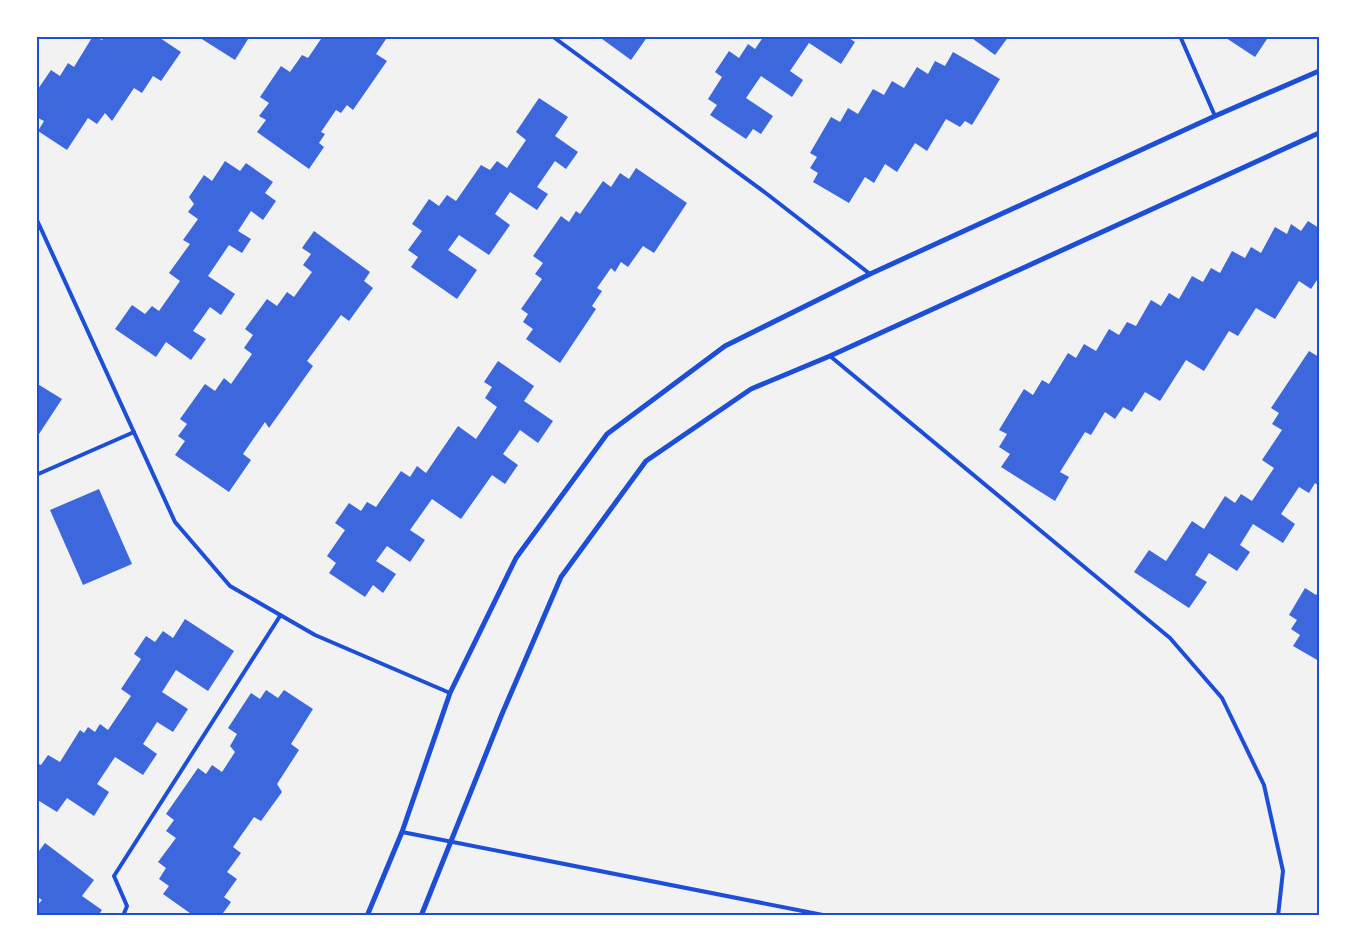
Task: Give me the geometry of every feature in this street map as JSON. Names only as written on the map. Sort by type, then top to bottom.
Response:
[{"type":"street","points":[[367,916],[402,832],[450,693],[516,558],[607,434],[725,346],[870,274],[1215,116],[1319,71]]},
{"type":"street","points":[[421,916],[502,714],[561,577],[646,461],[751,389],[830,356],[1319,133]]},
{"type":"lane","points":[[552,36],[759,188],[870,274]]},
{"type":"lane","points":[[1180,36],[1215,116]]},
{"type":"lane","points":[[36,218],[175,522],[230,586],[314,635],[450,693]]},
{"type":"lane","points":[[830,356],[1170,638],[1222,698],[1264,785],[1283,871],[1278,916]]},
{"type":"lane","points":[[36,475],[134,432]]},
{"type":"lane","points":[[123,916],[127,906],[114,876],[280,616]]},
{"type":"lane","points":[[402,832],[828,916]]},
{"type":"building","points":[[93,36],[102,40],[105,36],[157,36],[181,52],[161,81],[153,76],[142,93],[134,88],[112,121],[105,113],[97,124],[88,118],[67,150],[38,131],[44,121],[36,117],[38,108],[36,107],[36,92],[51,70],[60,76],[68,63],[74,67]]},
{"type":"building","points":[[197,36],[250,36],[235,60]]},
{"type":"building","points":[[323,36],[388,36],[376,54],[387,61],[353,110],[347,105],[341,113],[336,110],[321,132],[325,134],[319,143],[324,147],[309,169],[257,132],[266,120],[259,116],[269,103],[260,97],[281,66],[290,72],[302,55],[308,58]]},
{"type":"building","points":[[598,36],[648,36],[631,60]]},
{"type":"building","points":[[764,36],[846,36],[855,42],[841,64],[809,43],[790,71],[803,80],[792,97],[761,76],[746,98],[773,116],[761,134],[753,129],[746,139],[710,115],[717,105],[708,99],[722,77],[715,72],[729,51],[739,58],[748,44],[755,49]]},
{"type":"building","points":[[969,36],[1009,36],[995,55]]},
{"type":"building","points":[[1223,36],[1269,36],[1255,57]]},
{"type":"building","points":[[953,52],[1000,79],[972,125],[965,121],[960,127],[946,119],[927,151],[915,143],[897,172],[885,164],[874,183],[865,177],[849,203],[813,182],[818,173],[810,168],[817,157],[810,153],[831,117],[840,122],[848,108],[858,114],[873,89],[884,95],[892,81],[904,88],[917,67],[928,74],[935,61],[945,66]]},
{"type":"building","points":[[539,98],[568,117],[555,136],[578,152],[566,169],[555,161],[537,187],[548,194],[537,210],[510,192],[495,214],[510,225],[489,255],[459,235],[448,250],[477,270],[457,299],[411,267],[418,257],[408,250],[422,231],[412,224],[429,199],[439,206],[447,195],[456,201],[481,165],[490,170],[497,161],[507,168],[526,140],[516,132]]},
{"type":"building","points":[[225,161],[240,171],[246,163],[273,182],[265,193],[276,201],[263,220],[251,211],[238,231],[251,239],[242,253],[229,245],[208,276],[235,294],[221,315],[210,307],[193,331],[206,339],[191,360],[166,342],[156,357],[115,329],[132,305],[145,314],[152,306],[159,311],[180,281],[169,273],[190,244],[183,240],[198,219],[188,212],[194,204],[189,197],[204,175],[212,181]]},
{"type":"building","points":[[636,168],[687,203],[654,253],[643,246],[628,267],[621,262],[615,272],[611,268],[597,288],[602,291],[592,306],[596,309],[560,363],[526,339],[533,329],[523,322],[528,314],[521,309],[542,279],[535,274],[543,263],[533,256],[561,216],[569,222],[576,211],[580,214],[603,181],[611,187],[620,173],[629,179]]},
{"type":"building","points":[[1308,221],[1319,228],[1319,277],[1311,289],[1299,281],[1275,319],[1256,308],[1238,336],[1229,331],[1204,371],[1186,360],[1160,401],[1145,392],[1132,412],[1123,407],[1115,419],[1105,412],[1091,435],[1085,432],[1060,472],[1069,477],[1055,501],[1001,467],[1010,454],[999,447],[1007,434],[999,430],[1024,389],[1033,395],[1042,380],[1049,384],[1068,353],[1076,358],[1084,344],[1096,351],[1109,329],[1119,335],[1127,322],[1136,326],[1151,300],[1161,306],[1169,293],[1179,299],[1192,276],[1203,282],[1211,268],[1220,273],[1232,251],[1245,258],[1251,247],[1261,253],[1275,227],[1287,234],[1291,224],[1301,231]]},
{"type":"building","points":[[314,231],[370,272],[364,281],[373,288],[349,321],[341,315],[307,361],[313,366],[269,428],[265,422],[243,454],[251,460],[229,492],[175,455],[185,441],[178,436],[187,424],[180,419],[205,384],[215,391],[224,378],[231,384],[252,354],[244,348],[253,335],[245,329],[267,299],[277,306],[287,292],[294,297],[312,272],[303,265],[311,254],[302,248]]},
{"type":"building","points":[[1309,351],[1319,357],[1319,486],[1315,483],[1309,493],[1299,487],[1281,514],[1295,524],[1283,543],[1253,524],[1240,545],[1250,552],[1237,571],[1209,553],[1195,575],[1207,582],[1189,608],[1134,572],[1149,550],[1166,561],[1192,521],[1204,529],[1225,496],[1235,503],[1241,494],[1252,501],[1274,468],[1262,460],[1282,430],[1272,424],[1279,413],[1271,408]]},
{"type":"building","points":[[498,361],[534,386],[524,401],[553,421],[538,443],[520,430],[503,454],[518,465],[505,484],[492,475],[461,519],[432,499],[410,530],[425,540],[410,562],[387,546],[376,561],[396,574],[383,593],[373,585],[365,597],[329,573],[336,563],[327,556],[345,530],[335,523],[349,503],[361,511],[367,502],[376,507],[401,471],[410,477],[417,466],[426,473],[458,426],[476,439],[497,407],[485,398],[492,387],[484,382]]},
{"type":"building","points":[[36,383],[62,399],[39,434],[36,432]]},
{"type":"building","points":[[99,489],[132,564],[83,585],[50,510]]},
{"type":"building","points":[[1305,588],[1316,595],[1319,591],[1319,661],[1293,646],[1300,635],[1291,629],[1297,620],[1289,615]]},
{"type":"building","points":[[185,619],[234,651],[208,691],[176,670],[162,692],[188,709],[173,732],[157,722],[143,744],[157,754],[143,775],[115,757],[97,784],[109,792],[94,816],[67,798],[57,812],[36,799],[36,763],[41,765],[48,755],[60,762],[80,730],[84,733],[88,727],[95,732],[100,724],[108,730],[131,696],[121,689],[141,659],[134,654],[146,636],[155,642],[163,631],[173,638]]},
{"type":"building","points":[[266,690],[278,698],[284,690],[313,709],[291,744],[299,750],[277,784],[282,792],[261,821],[254,817],[233,847],[241,853],[227,872],[237,879],[224,897],[231,902],[221,916],[194,916],[163,894],[169,886],[159,879],[166,868],[158,862],[176,838],[166,831],[174,820],[166,814],[198,768],[206,774],[212,765],[222,772],[235,752],[230,746],[237,734],[228,728],[251,693],[260,699]]},
{"type":"building","points":[[45,843],[94,880],[82,896],[102,910],[98,916],[36,916],[36,907],[42,900],[36,896],[38,884],[36,883],[36,855]]}]
